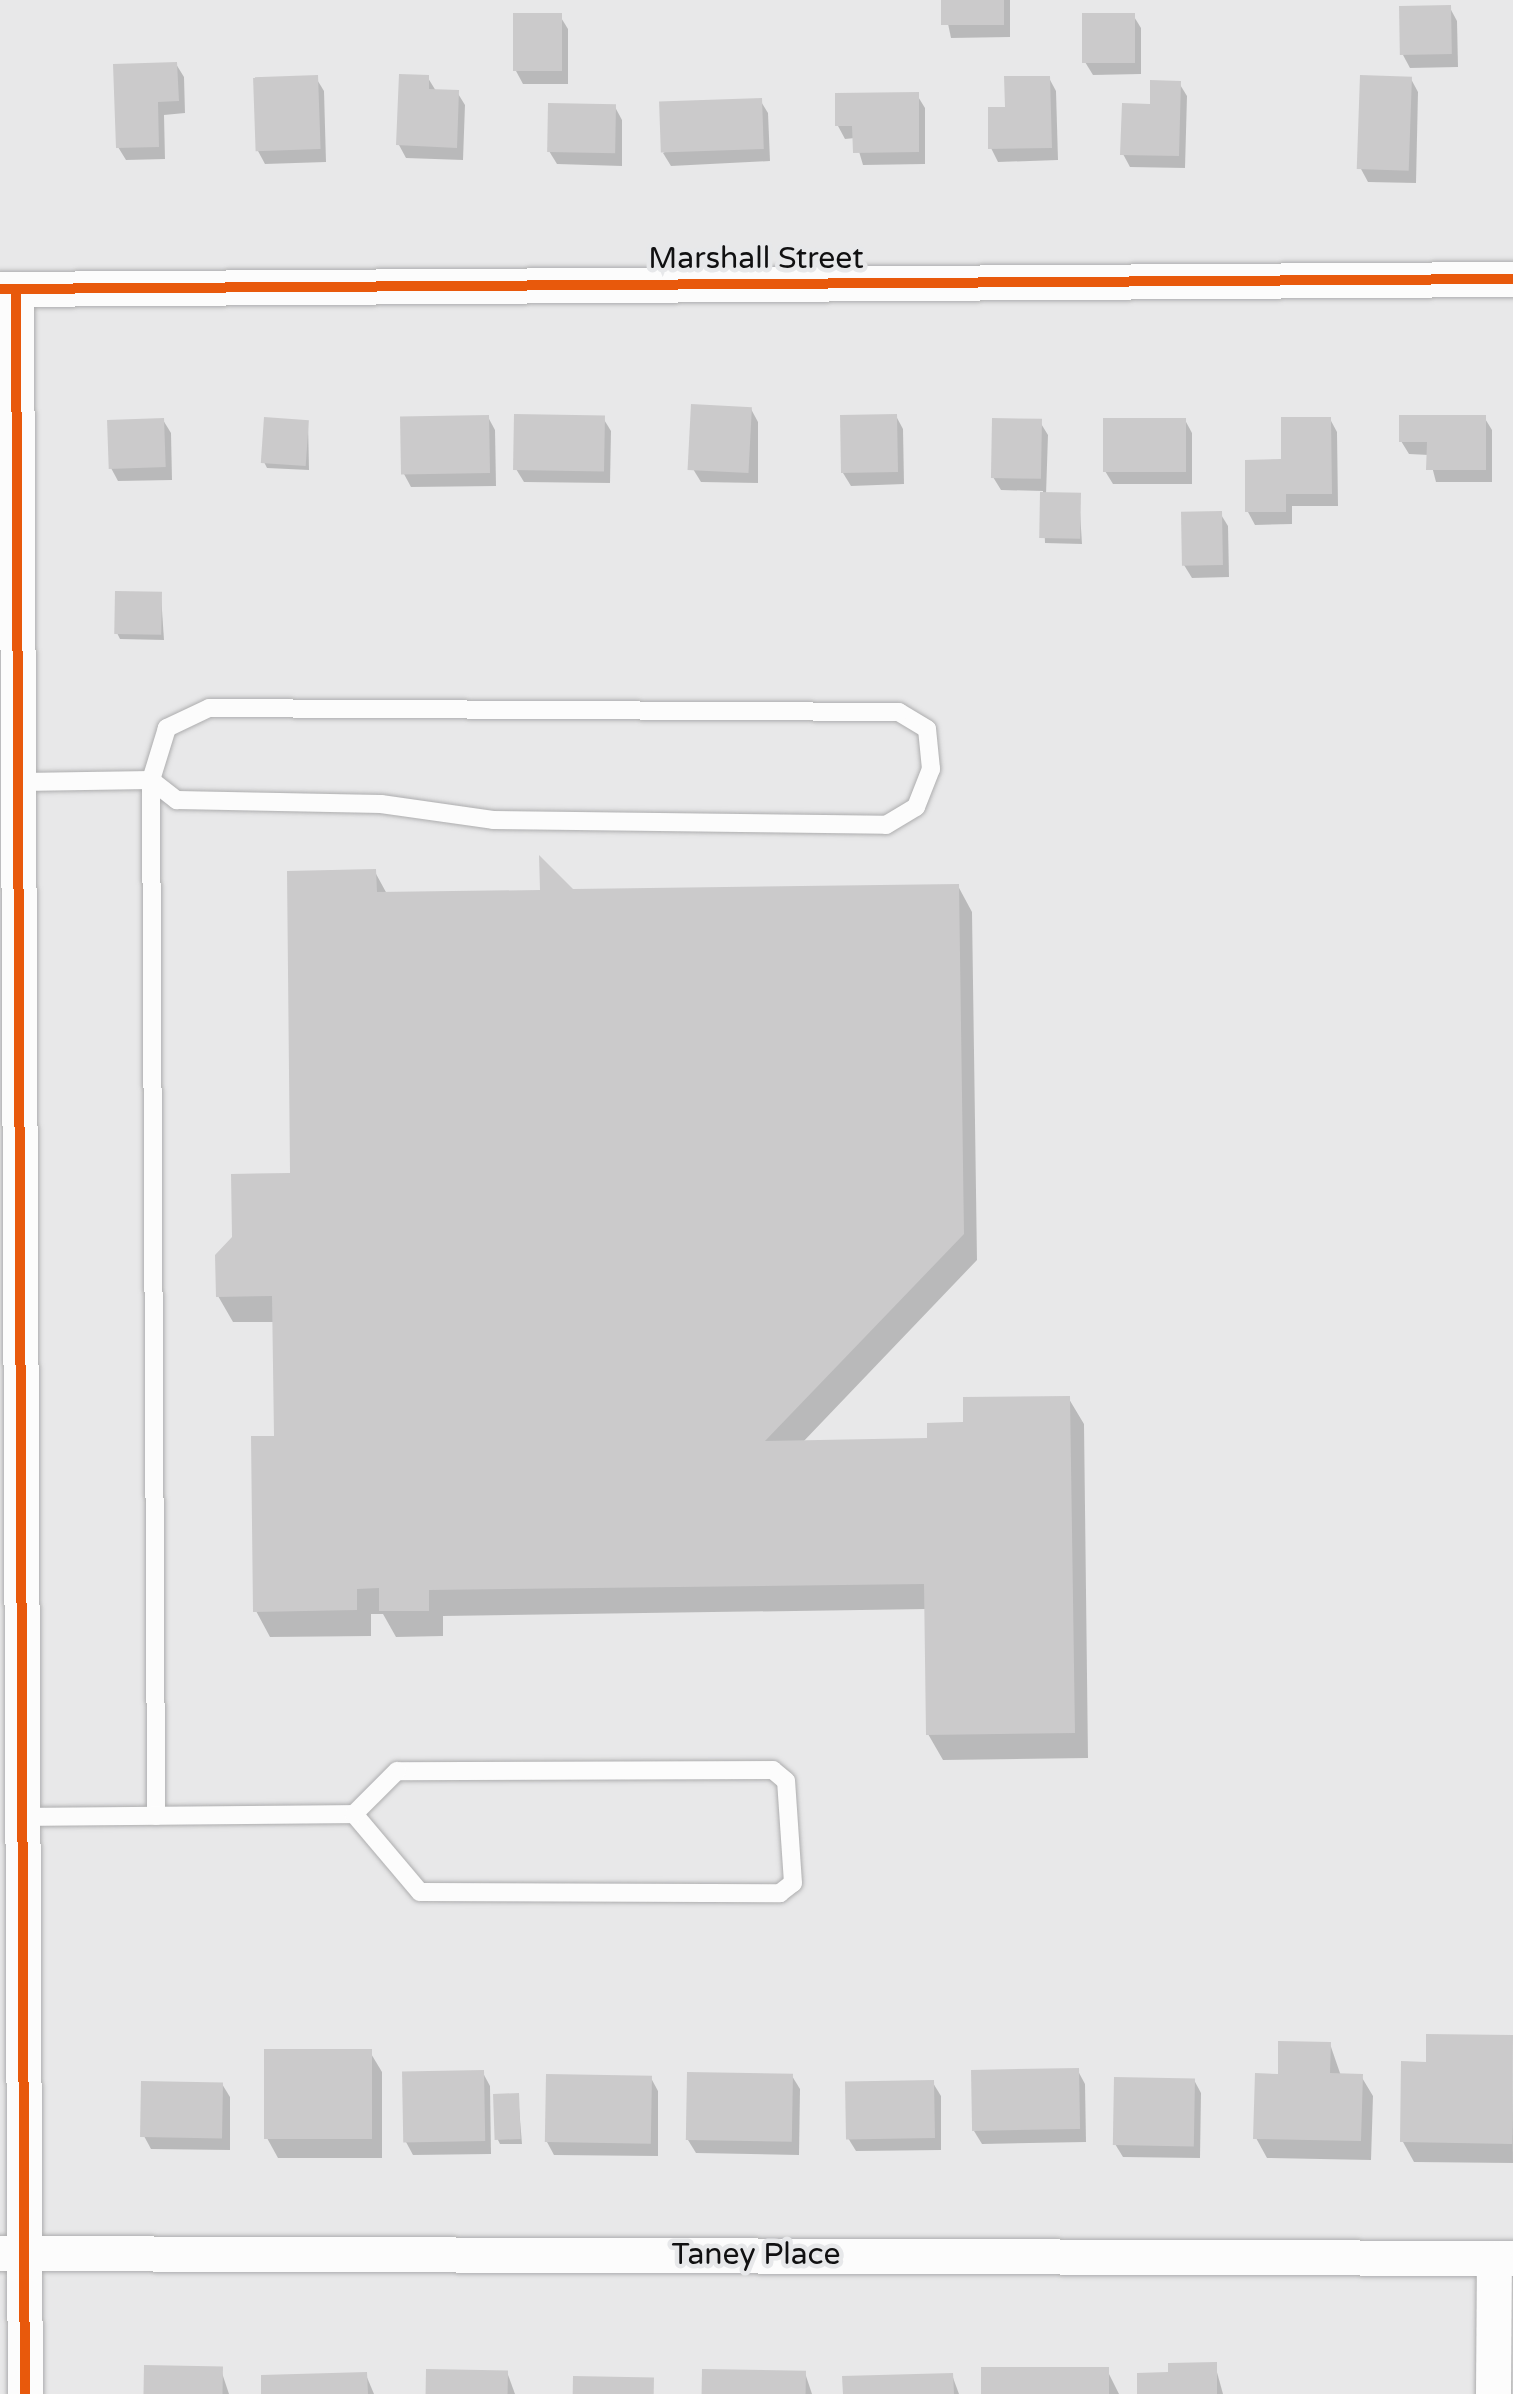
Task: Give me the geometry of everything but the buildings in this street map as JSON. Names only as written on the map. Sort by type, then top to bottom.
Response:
[{"type":"street","name":"Marshall Street","points":[[8,289],[1513,278]]},
{"type":"street","points":[[8,289],[20,782],[11,938],[25,1817],[13,2252],[25,2394]]},
{"type":"street","name":"Taney Place","points":[[13,2252],[1504,2258]]},
{"type":"street","points":[[1493,2394],[1504,2258]]},
{"type":"lane","points":[[20,782],[151,780],[178,800],[381,804],[492,820],[886,825],[916,807],[931,769],[926,729],[899,712],[209,708],[167,728],[151,780],[156,1816]]},
{"type":"lane","points":[[25,1817],[354,1814],[397,1770],[772,1770],[786,1781],[793,1882],[780,1893],[420,1892],[354,1814]]},
{"type":"cycle path","points":[[0,289],[1513,279]]},
{"type":"cycle path","points":[[16,289],[25,2394]]}]
